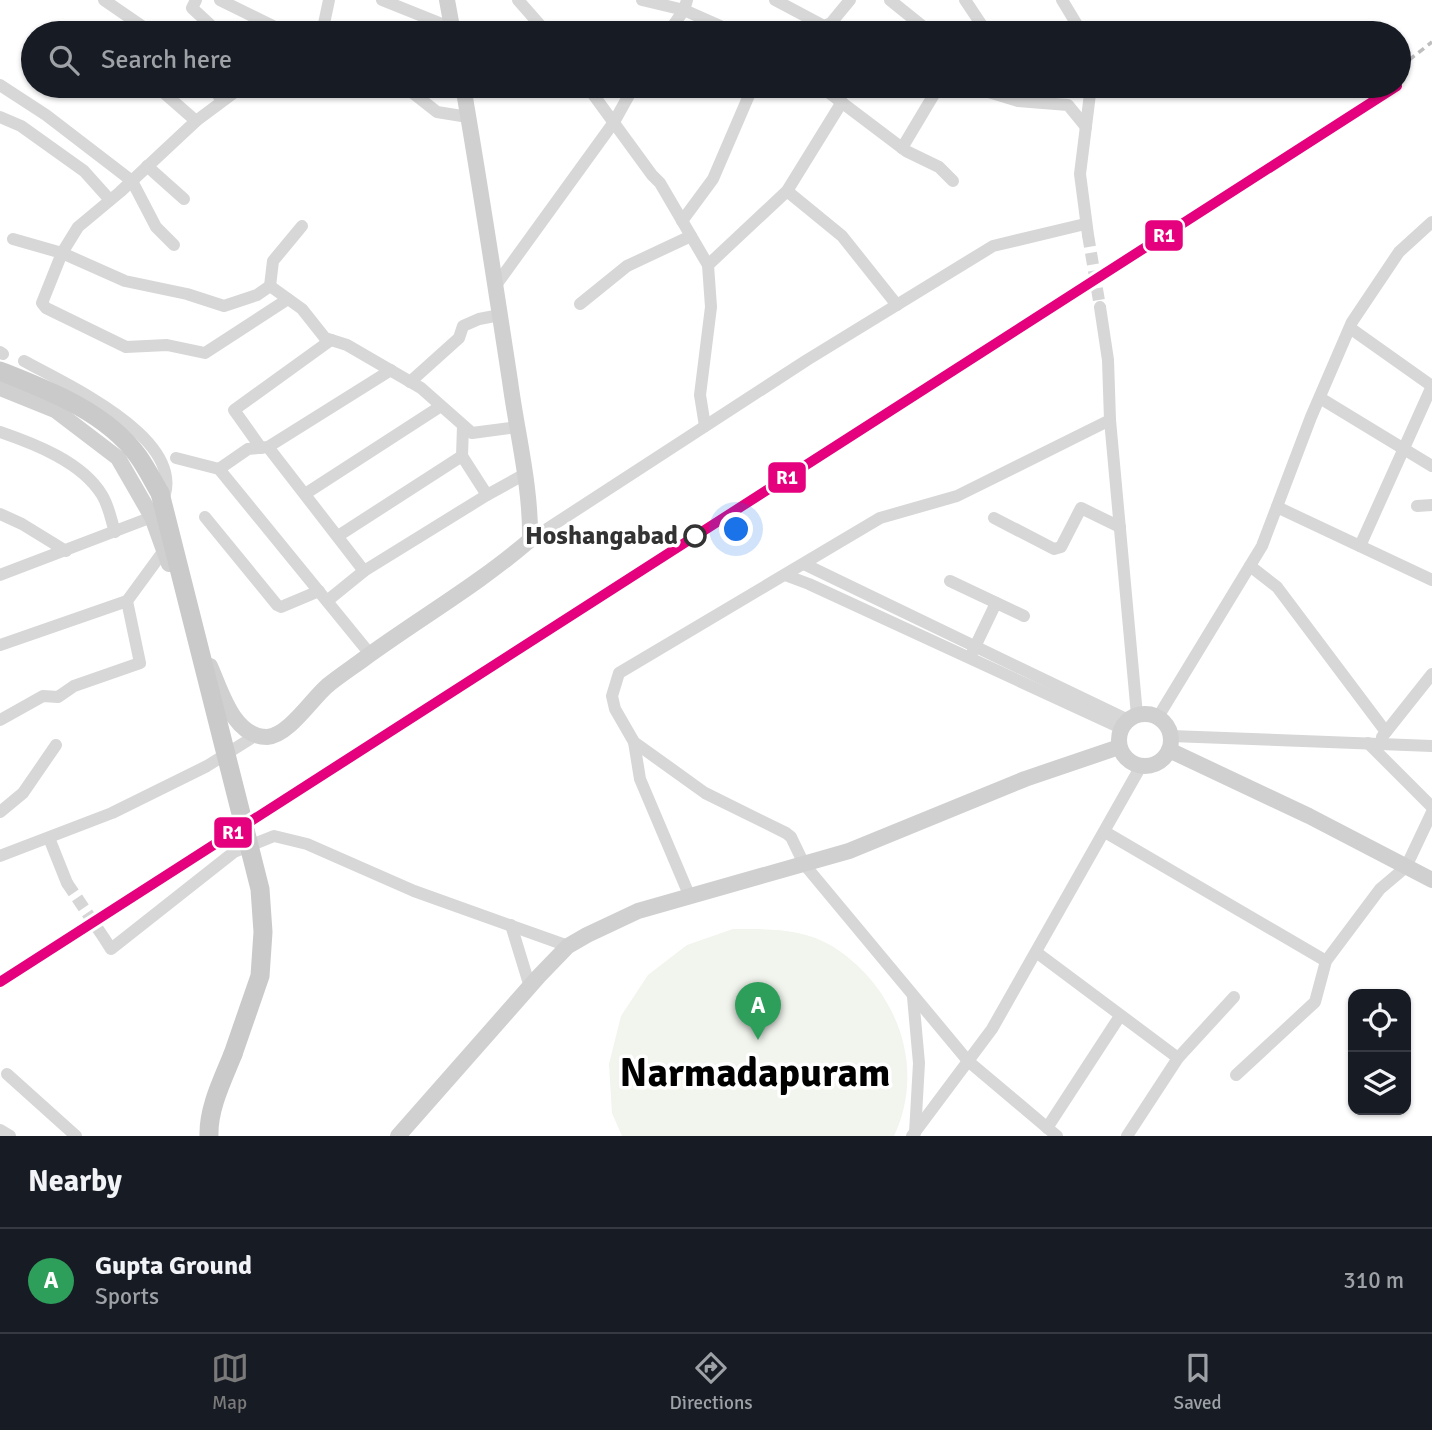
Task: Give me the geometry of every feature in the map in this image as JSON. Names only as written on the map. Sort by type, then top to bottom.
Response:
[{"type":"main road","points":[[447,0],[451,21]]},
{"type":"main road","points":[[0,388],[55,410],[118,458],[152,517],[165,548],[179,598],[233,716],[247,731],[267,737],[283,731],[327,686],[497,568],[530,540],[531,508],[465,98]]},
{"type":"main road","points":[[1,359],[112,431],[137,455],[160,493],[260,889],[263,932],[260,976],[216,1096],[208,1127],[209,1136]]},
{"type":"main road","points":[[1147,714],[1158,717],[1166,725],[1170,743],[1162,760],[1153,765],[1141,766],[1124,756],[1118,737],[1129,721],[1147,714]]},
{"type":"main road","points":[[1170,743],[1432,880]]},
{"type":"main road","points":[[398,1136],[568,946],[638,911],[849,851],[1025,779],[1119,747]]},
{"type":"street","points":[[104,0],[135,21]]},
{"type":"street","points":[[196,0],[192,8],[206,21]]},
{"type":"street","points":[[220,0],[263,21]]},
{"type":"street","points":[[325,21],[329,0]]},
{"type":"street","points":[[382,0],[430,21]]},
{"type":"street","points":[[518,0],[536,21]]},
{"type":"street","points":[[642,0],[685,5],[714,21]]},
{"type":"street","points":[[775,0],[815,21]]},
{"type":"street","points":[[833,21],[850,0]]},
{"type":"street","points":[[891,0],[917,21]]},
{"type":"street","points":[[965,0],[979,21]]},
{"type":"street","points":[[1062,0],[1075,21]]},
{"type":"street","points":[[675,21],[685,5]]},
{"type":"street","points":[[0,85],[52,119],[132,181],[156,226],[174,246]]},
{"type":"street","points":[[170,98],[196,121]]},
{"type":"street","points":[[226,98],[196,121],[78,227],[62,253],[42,303],[126,347],[167,345],[205,353],[288,299]]},
{"type":"street","points":[[419,98],[437,112],[468,117]]},
{"type":"street","points":[[596,98],[660,183],[708,265],[710,307],[700,396],[705,426]]},
{"type":"street","points":[[496,285],[614,122],[627,98]]},
{"type":"street","points":[[682,221],[713,179],[748,98]]},
{"type":"street","points":[[836,98],[902,148],[939,167],[953,181]]},
{"type":"street","points":[[902,148],[932,98]]},
{"type":"street","points":[[1013,98],[1018,101],[1068,105],[1086,127]]},
{"type":"street","points":[[530,540],[705,426],[993,246],[1086,229],[1080,174],[1090,98]]},
{"type":"street","points":[[708,265],[787,191],[842,102]]},
{"type":"street","points":[[0,117],[20,126],[83,171],[110,200]]},
{"type":"street","points":[[147,166],[184,199]]},
{"type":"street","points":[[787,191],[842,236],[897,305]]},
{"type":"street","points":[[1158,717],[1262,546],[1350,328],[1399,252],[1432,222]]},
{"type":"street","points":[[13,239],[62,253],[125,281],[187,294],[224,306],[257,295],[270,286],[273,261],[302,226]]},
{"type":"street","points":[[580,304],[627,266],[691,236]]},
{"type":"street","points":[[270,286],[302,309],[325,338],[347,345],[411,382],[472,433],[517,426]]},
{"type":"street","points":[[785,575],[972,652],[1129,721],[1120,527],[1110,420],[1108,360],[1100,307]]},
{"type":"street","points":[[411,382],[459,338],[463,326],[479,319],[500,316]]},
{"type":"street","points":[[1350,328],[1431,381],[1360,546]]},
{"type":"street","points":[[331,340],[234,411],[305,494],[364,571]]},
{"type":"street","points":[[0,572],[66,551],[152,517],[160,508],[167,485],[167,478],[154,450],[137,430],[106,406],[24,361]]},
{"type":"street","points":[[219,469],[248,449],[265,448],[391,370]]},
{"type":"street","points":[[1320,398],[1432,466]]},
{"type":"street","points":[[305,494],[441,406]]},
{"type":"street","points":[[690,897],[640,779],[634,742],[615,709],[612,696],[619,673],[880,518],[957,496],[1110,420]]},
{"type":"street","points":[[464,426],[462,456],[487,495]]},
{"type":"street","points":[[0,432],[24,441],[76,469],[101,494],[115,532]]},
{"type":"street","points":[[338,536],[462,456]]},
{"type":"street","points":[[176,458],[219,469],[370,654]]},
{"type":"street","points":[[205,517],[281,607],[323,596],[525,474]]},
{"type":"street","points":[[1417,506],[1432,505]]},
{"type":"street","points":[[1277,507],[1432,580]]},
{"type":"street","points":[[994,518],[1054,549],[1060,547],[1082,508],[1120,527]]},
{"type":"street","points":[[0,514],[66,551]]},
{"type":"street","points":[[0,645],[127,600],[165,548]]},
{"type":"street","points":[[804,564],[972,652]]},
{"type":"street","points":[[1250,566],[1276,587],[1386,732]]},
{"type":"street","points":[[950,581],[1024,616]]},
{"type":"street","points":[[0,720],[43,696],[58,697],[74,686],[140,663],[127,600]]},
{"type":"street","points":[[972,652],[996,603]]},
{"type":"street","points":[[1373,744],[1386,732],[1432,674]]},
{"type":"street","points":[[0,856],[124,807],[207,766],[258,734]]},
{"type":"street","points":[[634,742],[705,793],[786,832],[803,864],[968,1061],[1052,1132],[1120,1016]]},
{"type":"street","points":[[1170,743],[1432,746]]},
{"type":"street","points":[[1236,1075],[1315,1002],[1326,961],[1380,889],[1406,867],[1432,810],[1373,744]]},
{"type":"street","points":[[0,812],[23,793],[56,745]]},
{"type":"street","points":[[914,1134],[992,1029],[1141,766]]},
{"type":"street","points":[[1105,832],[1326,961]]},
{"type":"street","points":[[104,938],[111,949],[234,852],[274,836],[307,844],[414,891],[568,946]]},
{"type":"street","points":[[49,838],[67,883]]},
{"type":"street","points":[[511,925],[530,987]]},
{"type":"street","points":[[1036,952],[1178,1058]]},
{"type":"street","points":[[913,997],[919,1063],[914,1134]]},
{"type":"street","points":[[1127,1136],[1178,1058],[1234,997]]},
{"type":"street","points":[[8,1074],[76,1136]]},
{"type":"street","points":[[0,1130],[10,1136]]},
{"type":"shaded area","points":[[733,929],[784,931],[821,940],[854,963],[873,983],[888,1005],[906,1056],[907,1082],[903,1109],[894,1136],[622,1136],[612,1113],[609,1064],[621,1016],[648,975],[687,945]]},
{"type":"tunnel","points":[[1088,235],[1100,307]]},
{"type":"tunnel","points":[[67,883],[104,938]]},
{"type":"railway","points":[[1411,58],[1432,42]]},
{"type":"transit line","name":"R1","points":[[0,982],[1378,98]]},
{"type":"place","name":"Hoshangabad","points":[[695,536]]},
{"type":"place","name":"Gupta Ground","points":[[758,1040]]},
{"type":"district","name":"Narmadapuram","points":[[755,1073]]}]
